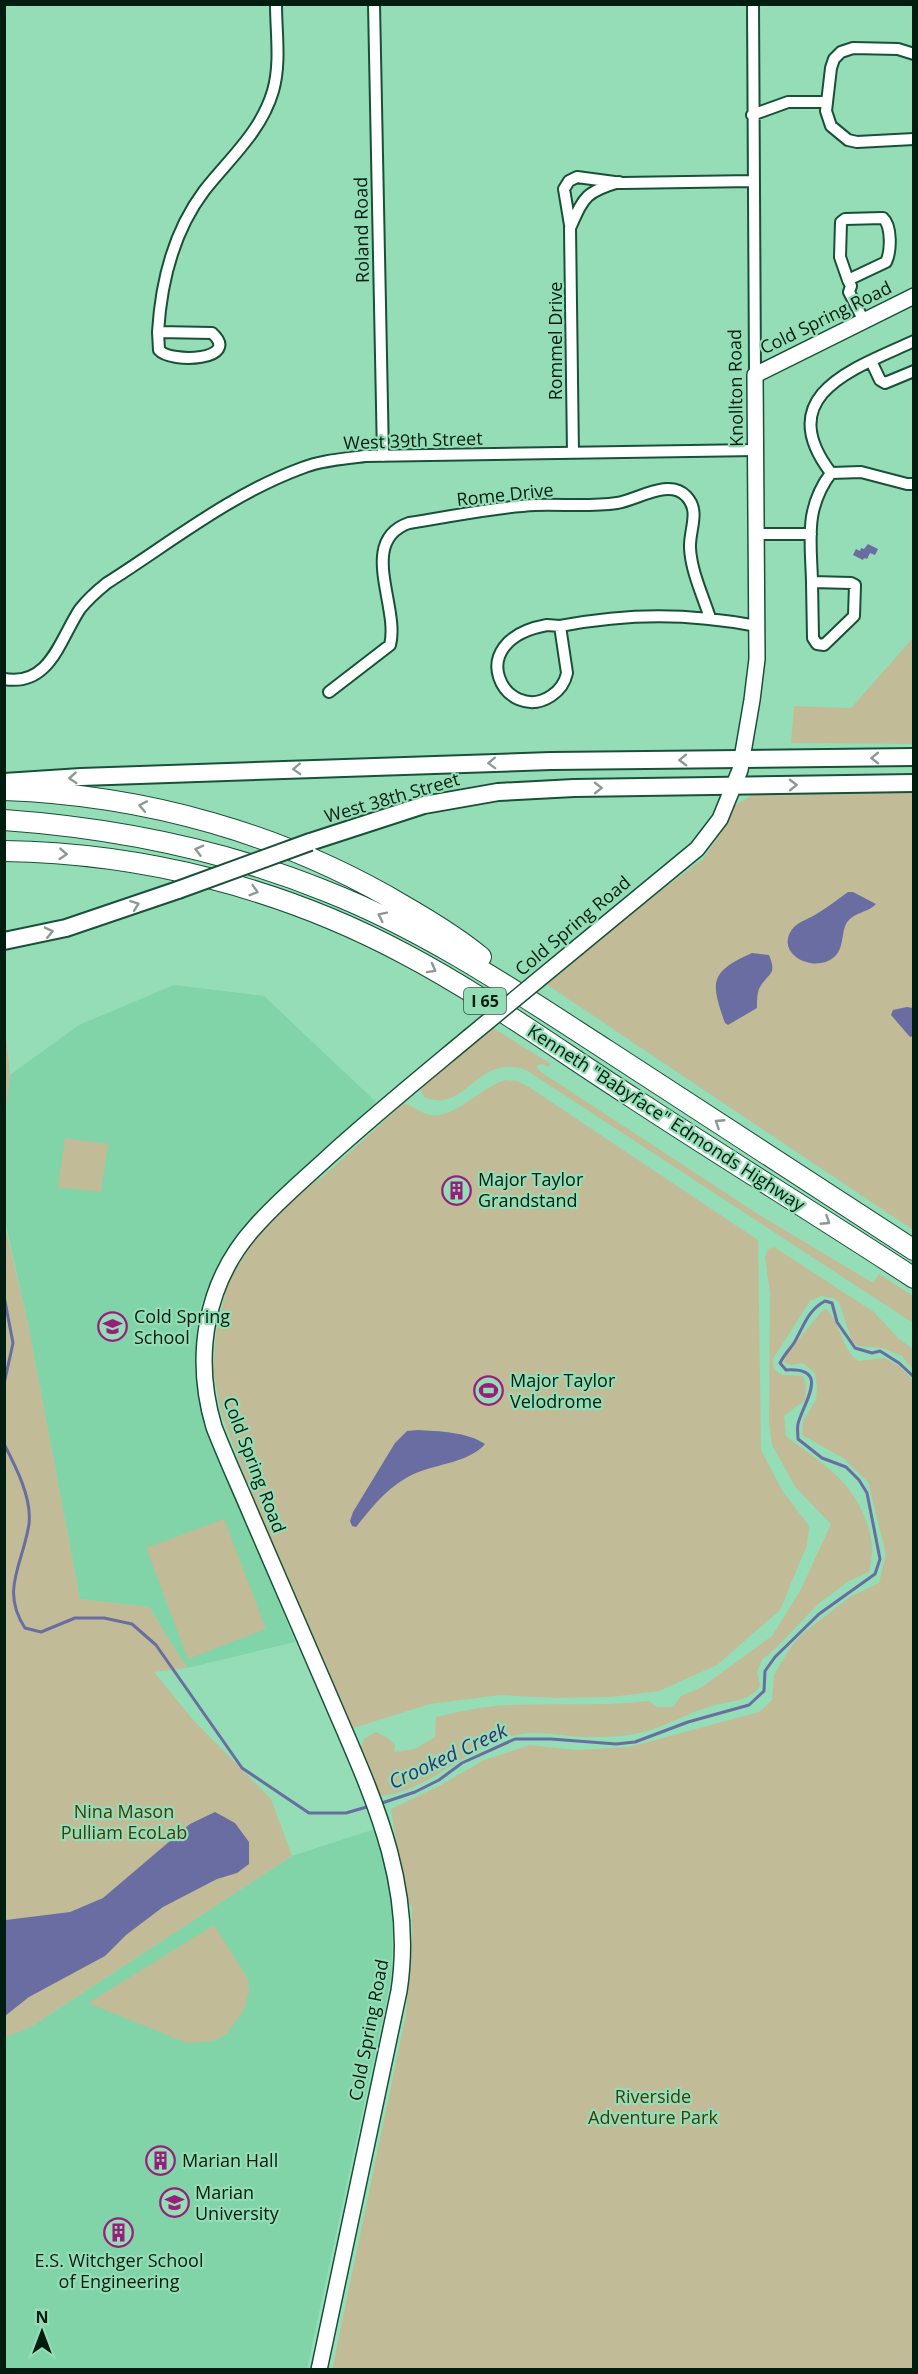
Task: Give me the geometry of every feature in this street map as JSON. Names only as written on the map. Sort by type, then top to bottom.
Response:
[{"type":"highway","points":[[4,790],[92,797],[148,807],[198,819],[282,846],[339,871],[424,918],[467,946],[542,1007]]},
{"type":"highway","name":"Kenneth \"Babyface\" Edmonds Highway","points":[[4,820],[79,827],[141,837],[253,865],[354,902],[411,930],[542,1007],[914,1250]]},
{"type":"highway","name":"Kenneth \"Babyface\" Edmonds Highway","points":[[4,851],[84,856],[202,876],[308,909],[382,942],[475,994],[914,1278]]},
{"type":"main road","name":"West 38th Street","points":[[4,941],[66,928],[401,812],[482,794],[914,757]]},
{"type":"main road","name":"West 38th Street","points":[[4,782],[362,767],[739,771],[914,783]]},
{"type":"street","points":[[158,332],[212,333],[217,339],[218,346],[208,357],[168,357],[159,350],[158,332],[166,276],[186,221],[205,190],[248,139],[269,101],[277,70],[276,4]]},
{"type":"street","name":"Roland Road","points":[[374,4],[383,456]]},
{"type":"street","name":"Knollton Road","points":[[739,771],[755,679],[757,626],[753,4]]},
{"type":"street","points":[[914,54],[898,49],[853,48],[841,52],[831,65],[827,102],[827,116],[831,126],[848,140],[857,142],[914,139]]},
{"type":"street","points":[[752,116],[788,102],[827,102]]},
{"type":"street","name":"Rommel Drive","points":[[573,453],[570,228],[564,188],[569,181],[575,178],[619,182]]},
{"type":"street","points":[[619,182],[753,181]]},
{"type":"street","name":"Rommel Drive","points":[[570,228],[579,207],[594,191],[619,182]]},
{"type":"street","points":[[850,283],[886,262],[889,252],[888,224],[883,218],[845,219],[840,223],[840,257],[850,283],[849,292],[866,320]]},
{"type":"street","name":"Cold Spring Road","points":[[755,375],[914,296]]},
{"type":"street","points":[[831,473],[819,457],[812,438],[815,407],[822,393],[830,383],[844,374],[914,341]]},
{"type":"street","points":[[871,361],[880,380],[885,383],[914,371]]},
{"type":"street","name":"West 39th Street","points":[[6,680],[25,680],[37,675],[46,667],[79,610],[100,589],[244,495],[270,480],[306,467],[348,458],[383,456],[756,450]]},
{"type":"street","points":[[831,473],[861,472],[914,484]]},
{"type":"street","points":[[812,582],[855,585],[854,616],[824,645],[816,644],[813,638],[811,534],[816,496],[831,473]]},
{"type":"street","name":"Rome Drive","points":[[329,692],[390,645],[393,626],[383,550],[390,534],[409,523],[533,506],[608,504],[629,501],[663,489],[675,490],[686,496],[693,506],[690,552],[710,618]]},
{"type":"street","points":[[756,534],[811,534]]},
{"type":"street","points":[[560,626],[567,673],[561,688],[548,698],[539,701],[531,702],[514,697],[499,677],[497,665],[500,652],[515,637],[527,631],[547,626],[633,615],[710,618],[757,626]]},
{"type":"street","name":"Cold Spring Road","points":[[319,2370],[400,1986],[403,1948],[401,1906],[394,1862],[385,1832],[214,1427],[204,1378],[206,1324],[223,1275],[235,1253],[274,1206],[367,1122],[703,843],[720,819],[739,771]]},
{"type":"shaded area","name":"Cold Spring School","points":[[174,985],[264,996],[376,1102],[249,1222],[215,1271],[201,1304],[196,1335],[195,1377],[205,1418],[295,1642],[187,1668],[149,1607],[80,1599],[27,1319],[5,1221],[4,1119],[10,1075],[79,1025]]},
{"type":"shaded area","name":"Marian University","points":[[375,1829],[394,1896],[391,1978],[307,2369],[5,2369],[4,2037],[29,2028],[292,1856]]},
{"type":"green space","points":[[913,638],[913,744],[791,743],[794,706],[851,708]]},
{"type":"green space","points":[[913,789],[913,1230],[546,984],[647,901],[703,859],[720,834],[735,805],[756,793]]},
{"type":"green space","points":[[5,1027],[10,1075],[4,1119]]},
{"type":"green space","points":[[493,1028],[551,1064],[548,1067],[538,1065],[537,1068],[541,1072],[761,1216],[873,1283],[879,1274],[913,1296],[913,1323],[526,1070],[509,1067],[495,1069],[451,1098],[438,1100],[424,1097],[420,1088]]},
{"type":"green space","name":"Major Taylor Velodrome","points":[[505,1080],[517,1081],[529,1087],[758,1240],[761,1450],[782,1490],[809,1526],[807,1545],[780,1610],[717,1665],[659,1691],[611,1697],[555,1698],[500,1695],[430,1704],[350,1729],[256,1507],[221,1412],[213,1371],[216,1332],[228,1282],[255,1239],[293,1199],[326,1174],[404,1103],[427,1114],[439,1115],[458,1108]]},
{"type":"green space","points":[[65,1138],[108,1144],[101,1192],[58,1187]]},
{"type":"green space","name":"Nina Mason Pulliam EcoLab","points":[[4,1221],[27,1319],[80,1599],[149,1607],[187,1668],[154,1672],[194,1721],[271,1799],[292,1856],[29,2028],[5,2037]]},
{"type":"green space","points":[[774,1247],[874,1312],[898,1338],[913,1349],[913,1370],[902,1356],[883,1348],[858,1346],[852,1341],[839,1302],[833,1298],[821,1296],[810,1301],[773,1359],[774,1369],[782,1375],[803,1376],[806,1386],[805,1400],[784,1416],[786,1436],[832,1471],[858,1503],[870,1532],[872,1557],[869,1572],[849,1581],[818,1604],[762,1660],[757,1672],[760,1686],[745,1698],[711,1706],[660,1726],[632,1734],[588,1737],[536,1733],[516,1735],[481,1748],[416,1786],[380,1796],[358,1751],[365,1738],[376,1732],[388,1738],[395,1745],[394,1752],[415,1749],[435,1737],[436,1717],[473,1709],[515,1705],[611,1704],[649,1701],[657,1707],[673,1707],[681,1696],[702,1687],[772,1636],[801,1589],[831,1524],[796,1488],[772,1445],[769,1422],[770,1293],[765,1257],[768,1249]]},
{"type":"green space","name":"Riverside Adventure Park","points":[[826,1309],[835,1321],[852,1356],[858,1361],[885,1358],[900,1367],[913,1380],[913,2369],[332,2370],[406,2014],[412,1906],[406,1905],[391,1809],[441,1785],[482,1761],[529,1745],[577,1750],[629,1747],[759,1712],[772,1700],[774,1675],[790,1648],[802,1634],[850,1597],[879,1583],[886,1554],[868,1482],[843,1458],[802,1435],[803,1421],[816,1400],[815,1373],[803,1363],[791,1365],[784,1362],[786,1355]]},
{"type":"green space","points":[[224,1519],[266,1629],[188,1659],[146,1548]]},
{"type":"green space","points":[[214,1925],[248,1979],[249,1991],[244,2010],[227,2034],[213,2041],[187,2043],[88,2003]]},
{"type":"water","points":[[868,544],[878,549],[875,555],[870,553],[867,559],[863,560],[853,555],[856,549],[860,551]]},
{"type":"water","points":[[848,892],[853,892],[876,904],[849,920],[844,928],[839,951],[833,958],[815,963],[797,958],[788,945],[788,936],[794,927],[822,911]]},
{"type":"water","points":[[752,953],[769,955],[772,971],[759,989],[757,1008],[728,1025],[725,1023],[717,997],[717,979],[728,966]]},
{"type":"water","points":[[913,1008],[913,1036],[910,1037],[891,1015],[893,1010]]},
{"type":"water","points":[[407,1431],[462,1435],[485,1444],[462,1459],[406,1478],[383,1496],[356,1527],[352,1526],[350,1521],[353,1512],[395,1443]]},
{"type":"water","points":[[215,1812],[235,1823],[249,1842],[249,1864],[237,1873],[217,1879],[163,1907],[126,1935],[105,1956],[29,1997],[5,2016],[6,1920],[70,1912],[103,1898],[190,1824]]},
{"type":"waterway","name":"Crooked Creek","points":[[4,1296],[13,1343],[4,1384]]},
{"type":"waterway","name":"Crooked Creek","points":[[379,1804],[415,1792],[439,1780],[462,1763],[515,1739],[616,1744],[635,1742],[688,1722],[749,1705],[764,1691],[765,1671],[775,1657],[819,1614],[875,1574],[880,1559],[867,1493],[859,1480],[846,1467],[822,1458],[798,1439],[798,1424],[811,1388],[808,1374],[786,1370],[780,1363],[810,1314],[825,1301],[832,1303],[837,1322],[855,1348],[872,1353],[880,1351],[899,1363],[914,1377]]},
{"type":"waterway","name":"Crooked Creek","points":[[4,1444],[22,1483],[28,1504],[29,1524],[14,1589],[14,1601],[25,1628],[41,1632],[75,1618],[104,1618],[132,1624],[156,1645],[242,1768],[309,1813],[346,1813],[370,1806]]},
{"type":"place","name":"Major Taylor Grandstand","points":[[457,1190]]},
{"type":"place","name":"Cold Spring School","points":[[113,1327]]},
{"type":"place","name":"Major Taylor Velodrome","points":[[489,1391]]},
{"type":"place","name":"Marian Hall","points":[[161,2161]]},
{"type":"place","name":"Marian University","points":[[174,2203]]},
{"type":"place","name":"E.S. Witchger School of Engineering","points":[[119,2232]]}]
